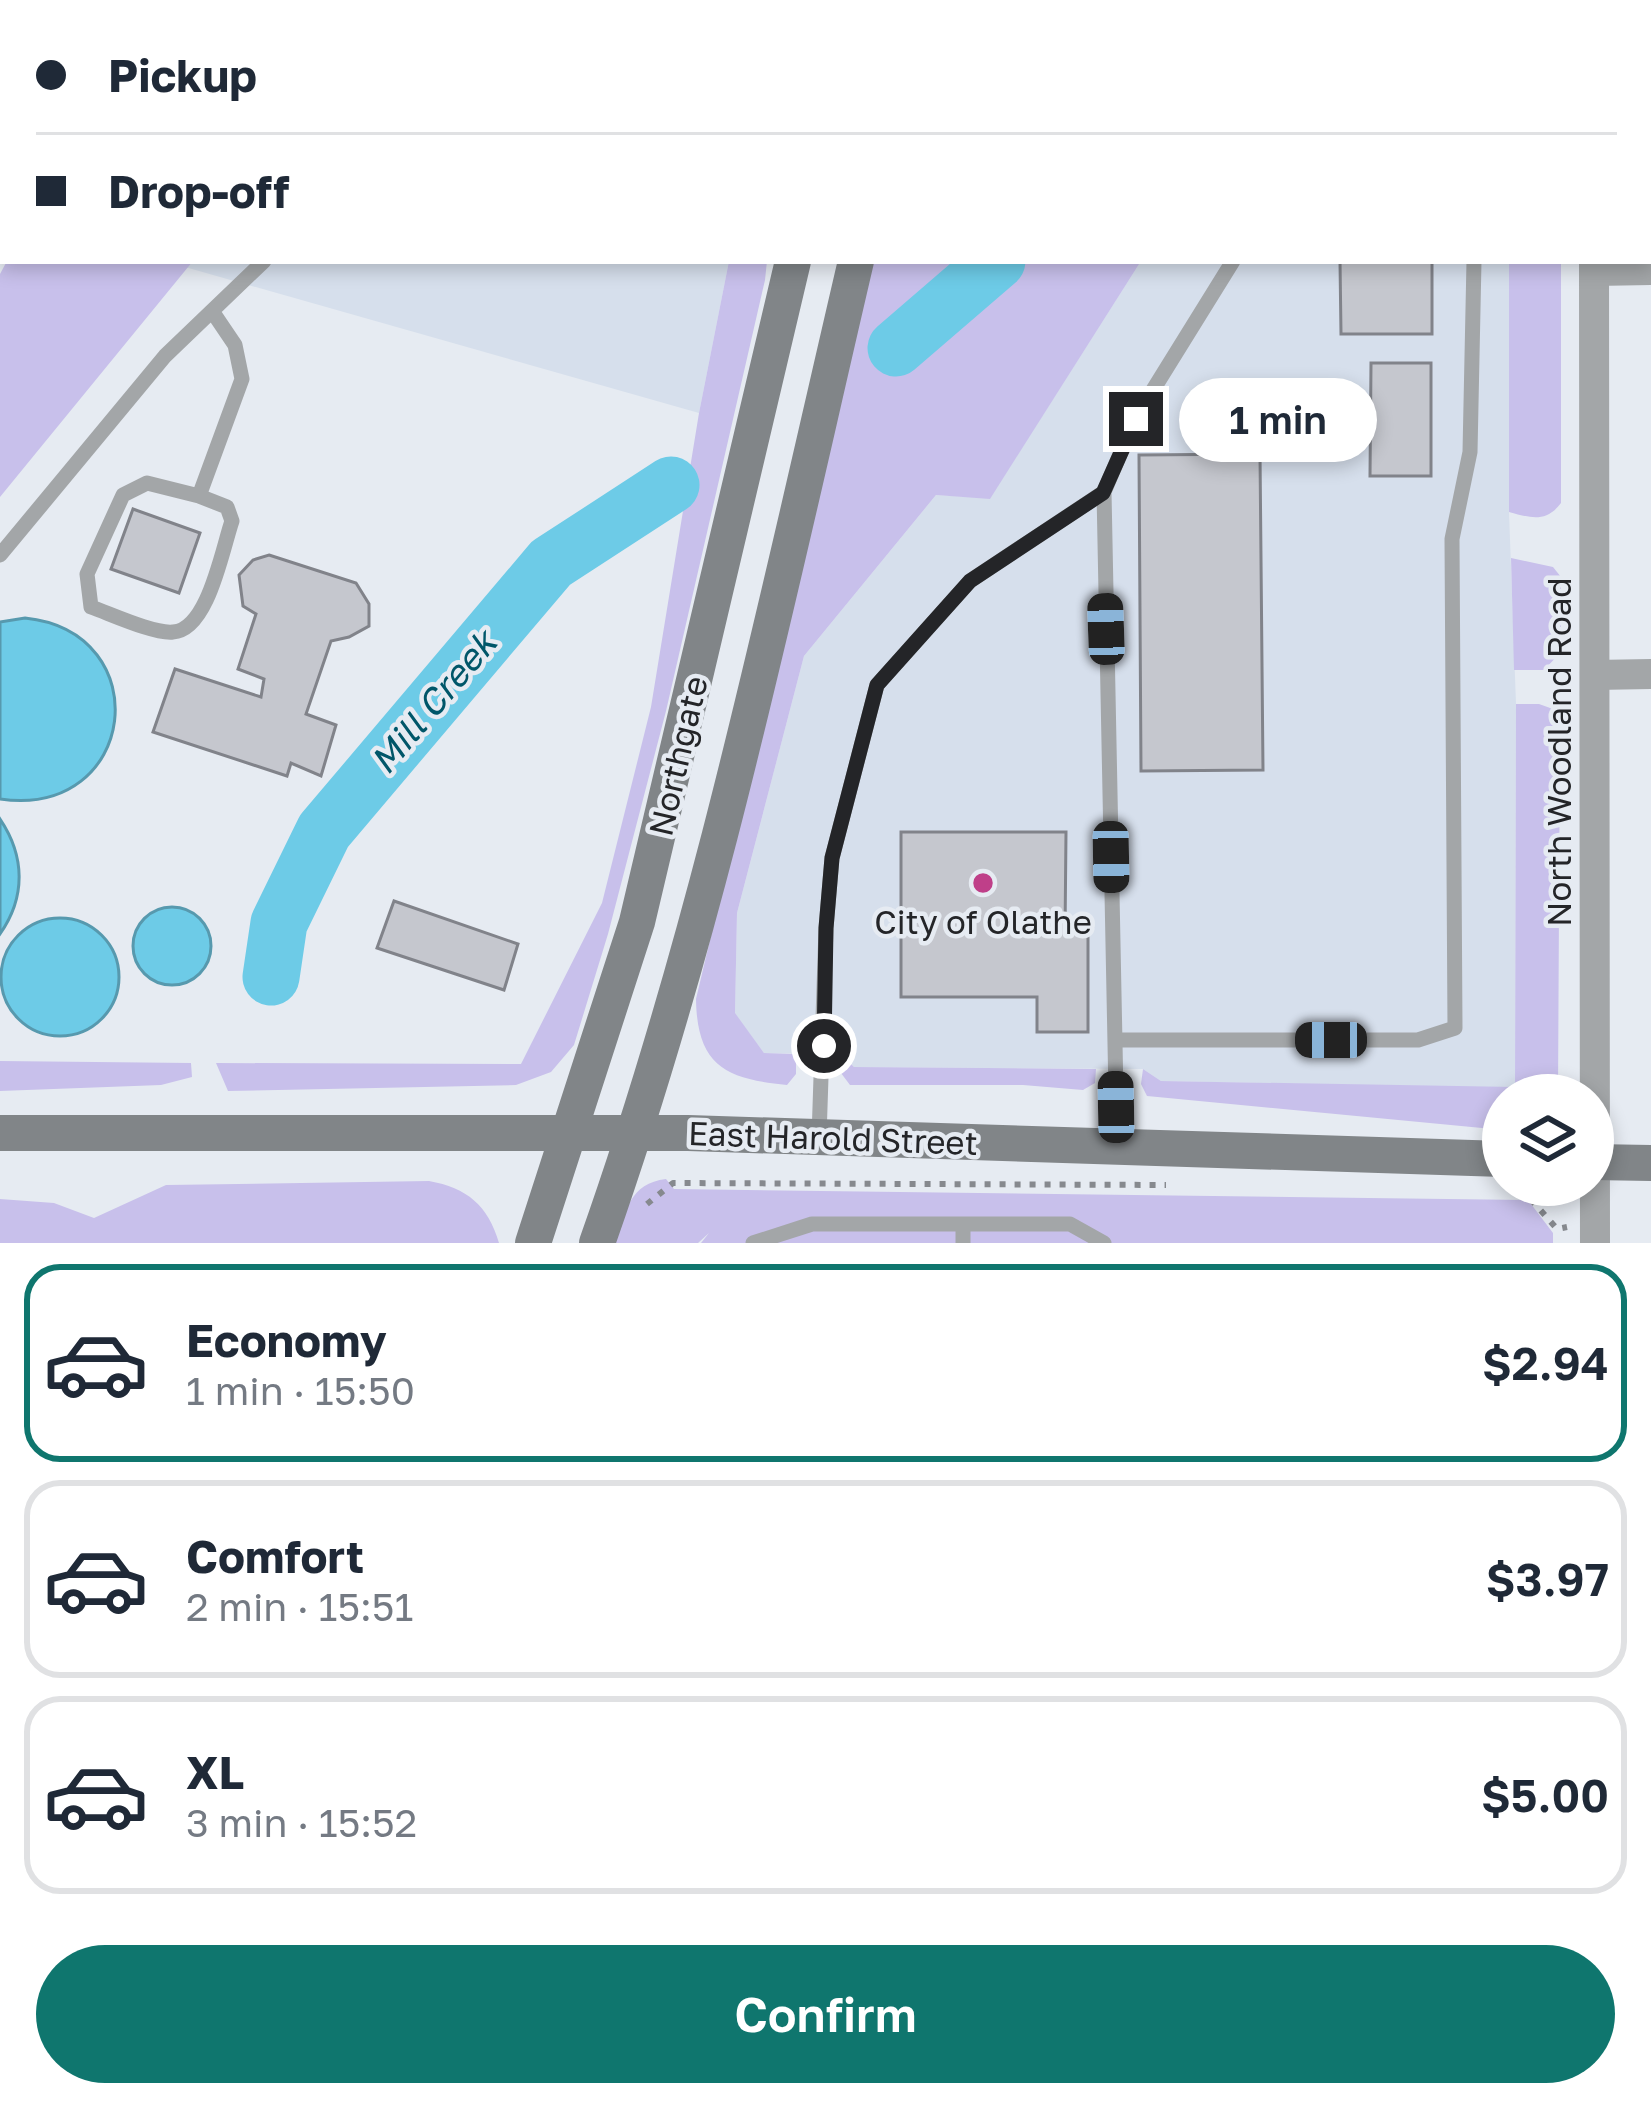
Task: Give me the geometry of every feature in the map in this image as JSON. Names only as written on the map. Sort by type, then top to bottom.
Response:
[{"type":"main road","name":"Northgate","points":[[533,1243],[572,1132],[656,852],[792,264]]},
{"type":"main road","name":"Northgate","points":[[597,1243],[636,1132],[726,818],[855,264]]},
{"type":"main road","name":"East Harold Street","points":[[0,1133],[636,1132],[1482,1158]]},
{"type":"main road","points":[[1614,1162],[1651,1162]]},
{"type":"street","points":[[1594,266],[1651,270]]},
{"type":"street","name":"North Woodland Road","points":[[1594,266],[1594,1074]]},
{"type":"street","points":[[1595,675],[1651,674]]},
{"type":"lane","points":[[0,555],[165,356],[261,264]]},
{"type":"lane","points":[[1117,1147],[1103,493],[1136,419],[1231,264]]},
{"type":"lane","points":[[1114,1040],[1418,1040],[1455,1028],[1452,539],[1470,452],[1474,264]]},
{"type":"lane","points":[[199,496],[242,379],[235,345],[212,311]]},
{"type":"lane","points":[[147,483],[199,496],[227,507],[232,521],[202,614],[186,628],[170,633],[92,608],[87,574],[123,495],[147,483]]},
{"type":"lane","points":[[819,1137],[832,858],[877,685],[970,581],[1103,493]]},
{"type":"lane","points":[[753,1243],[812,1224],[1070,1224],[1104,1243]]},
{"type":"lane","points":[[962,1243],[963,1224]]},
{"type":"path","points":[[638,1212],[673,1183],[1167,1185]]},
{"type":"path","points":[[1537,1206],[1557,1229],[1595,1233]]},
{"type":"shaded area","points":[[5,264],[191,264],[0,497],[0,274]]},
{"type":"shaded area","points":[[189,264],[728,264],[699,413],[185,267]]},
{"type":"shaded area","points":[[728,264],[767,264],[666,711],[574,1045],[551,1072],[516,1085],[228,1091],[216,1063],[521,1064],[602,903],[651,707]]},
{"type":"shaded area","points":[[870,264],[1139,264],[990,499],[936,495],[804,656],[737,913],[735,1013],[764,1053],[796,1054],[796,1074],[787,1085],[747,1078],[719,1065],[702,1040],[696,999]]},
{"type":"shaded area","points":[[1139,264],[1509,264],[1509,512],[1516,704],[1515,1074],[1482,1074],[1482,1087],[1161,1081],[1143,1069],[854,1067],[841,1054],[764,1053],[735,1014],[737,913],[804,656],[936,495],[990,498]]},
{"type":"shaded area","points":[[1509,264],[1561,264],[1561,503],[1550,514],[1538,517],[1509,512]]},
{"type":"shaded area","points":[[1511,558],[1553,567],[1561,577],[1561,652],[1544,670],[1514,670]]},
{"type":"shaded area","points":[[1516,704],[1539,704],[1553,709],[1560,724],[1558,1074],[1515,1074]]},
{"type":"shaded area","points":[[841,1054],[854,1067],[1096,1069],[1095,1083],[1083,1090],[1023,1085],[850,1085],[841,1073]]},
{"type":"shaded area","points":[[0,1061],[191,1063],[192,1077],[161,1085],[0,1091]]},
{"type":"shaded area","points":[[1143,1069],[1161,1081],[1482,1086],[1482,1128],[1147,1096],[1141,1084]]},
{"type":"shaded area","points":[[666,1179],[674,1189],[1482,1199],[1482,1206],[1533,1206],[1553,1233],[1553,1243],[701,1243],[709,1233],[698,1243],[614,1243],[637,1193]]},
{"type":"shaded area","points":[[429,1181],[474,1200],[489,1218],[499,1243],[0,1243],[0,1199],[54,1203],[94,1218],[166,1185]]},
{"type":"water","points":[[25,618],[68,631],[97,655],[112,687],[115,721],[104,754],[81,781],[46,798],[0,799],[0,622]]},
{"type":"water","points":[[0,819],[14,847],[19,876],[14,906],[0,934]]},
{"type":"water","points":[[172,907],[200,918],[211,946],[200,974],[172,985],[144,974],[133,946],[144,918]]},
{"type":"water","points":[[60,918],[83,922],[102,935],[115,954],[119,977],[115,1000],[102,1019],[83,1032],[60,1036],[37,1032],[18,1019],[5,1000],[1,977],[5,954],[18,935],[37,922]]},
{"type":"building","points":[[1340,264],[1432,264],[1432,334],[1341,334]]},
{"type":"building","points":[[1371,363],[1431,363],[1431,476],[1370,476]]},
{"type":"building","points":[[1260,454],[1263,770],[1141,771],[1139,455]]},
{"type":"building","points":[[133,509],[200,533],[179,593],[111,569]]},
{"type":"building","points":[[269,555],[356,583],[369,604],[369,626],[331,641],[306,714],[336,725],[321,776],[291,763],[287,776],[153,732],[175,669],[261,697],[264,679],[238,669],[256,614],[243,606],[239,575],[253,560]]},
{"type":"building","name":"City of Olathe","points":[[901,832],[1066,832],[1065,934],[1088,934],[1088,1032],[1037,1032],[1037,997],[901,997]]},
{"type":"building","points":[[394,901],[518,944],[504,990],[377,948]]},
{"type":"waterway","name":"Mill Creek","points":[[896,348],[994,264]]},
{"type":"waterway","name":"Mill Creek","points":[[271,977],[279,923],[324,831],[551,563],[671,485]]},
{"type":"place","name":"City of Olathe","points":[[983,883]]},
{"type":"route","points":[[824,1046],[832,858],[877,685],[970,581],[1103,493],[1136,419]]}]
